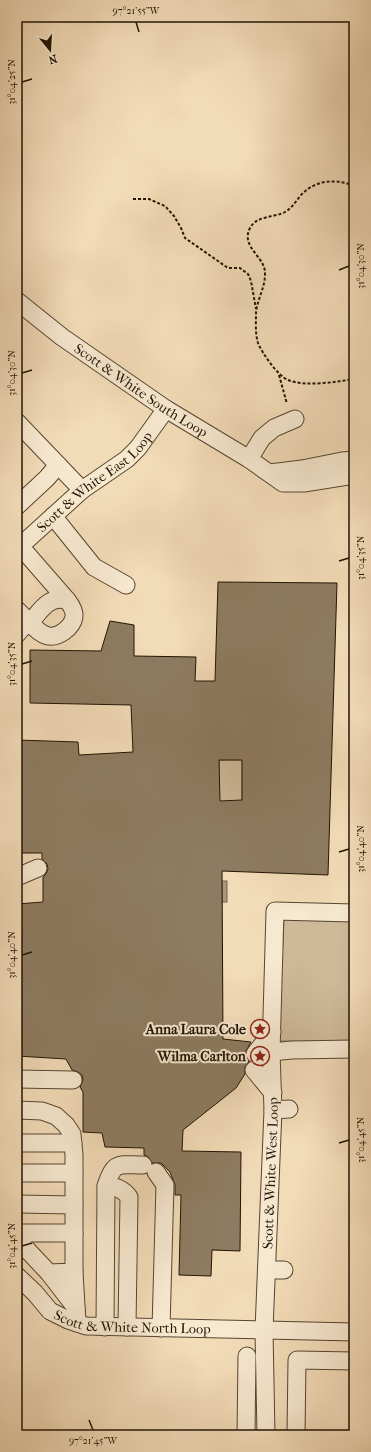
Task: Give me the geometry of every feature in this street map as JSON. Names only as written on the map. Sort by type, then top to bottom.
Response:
[{"type":"lane","name":"Scott & White South Loop","points":[[17,301],[62,337],[166,409],[249,459],[283,483],[304,483],[354,475]]},
{"type":"lane","name":"Scott & White East Loop","points":[[19,548],[82,490],[127,459],[138,448],[166,409]]},
{"type":"lane","points":[[249,459],[262,438],[274,428],[295,419]]},
{"type":"lane","points":[[17,422],[82,490]]},
{"type":"lane","points":[[270,473],[354,460]]},
{"type":"lane","points":[[17,506],[47,478],[58,465]]},
{"type":"lane","points":[[53,516],[94,567],[126,584]]},
{"type":"lane","points":[[17,610],[36,630],[46,636],[53,636],[65,631],[72,624],[75,616],[73,609],[67,600],[19,548]]},
{"type":"lane","points":[[17,634],[22,628],[30,623],[47,603],[54,599],[67,600]]},
{"type":"lane","points":[[17,877],[38,868]]},
{"type":"lane","name":"Scott & White West Loop","points":[[266,1435],[264,1330],[267,1270],[281,1110],[260,1059],[272,1032],[275,911],[354,913]]},
{"type":"lane","points":[[272,1032],[292,1050]]},
{"type":"lane","points":[[273,1093],[260,1059],[292,1050],[354,1049]]},
{"type":"lane","points":[[17,1079],[73,1080]]},
{"type":"lane","points":[[17,1110],[42,1111],[56,1116],[66,1125],[72,1134],[74,1173],[74,1272],[77,1316]]},
{"type":"lane","points":[[17,1143],[73,1143]]},
{"type":"lane","points":[[105,1327],[106,1186],[110,1172],[119,1165],[150,1169],[165,1185],[161,1328]]},
{"type":"lane","points":[[17,1173],[74,1173]]},
{"type":"lane","points":[[106,1186],[115,1186],[126,1193],[128,1197],[127,1327]]},
{"type":"lane","points":[[17,1204],[74,1205]]},
{"type":"lane","points":[[17,1233],[74,1233]]},
{"type":"lane","points":[[17,1238],[50,1273],[77,1316]]},
{"type":"lane","points":[[267,1270],[284,1270]]},
{"type":"lane","points":[[50,1273],[74,1272]]},
{"type":"lane","name":"Scott & White North Loop","points":[[17,1276],[35,1293],[50,1312],[68,1320],[77,1316],[86,1326],[354,1332]]},
{"type":"lane","points":[[246,1435],[247,1356]]},
{"type":"lane","points":[[296,1435],[297,1360],[354,1361]]},
{"type":"path","points":[[256,310],[265,273],[262,264],[248,242],[247,236],[250,227],[257,221],[283,213],[290,208],[309,187],[319,183],[331,181],[345,182],[354,186]]},
{"type":"path","points":[[133,199],[149,199],[165,206],[174,216],[185,238],[228,268],[240,268],[248,274],[251,281],[256,310],[258,343],[266,357],[279,374],[287,380],[299,383],[319,383],[354,379]]},
{"type":"path","points":[[279,374],[286,404]]},
{"type":"shaded area","points":[[219,760],[242,760],[242,800],[220,841]]},
{"type":"shaded area","points":[[218,881],[227,881],[227,902],[218,902]]},
{"type":"shaded area","points":[[284,919],[354,922],[354,1042],[278,1041]]},
{"type":"building","points":[[218,582],[337,583],[328,875],[222,871],[223,1039],[251,1042],[245,1053],[249,1062],[245,1067],[245,1074],[236,1088],[183,1130],[182,1151],[241,1152],[240,1251],[212,1250],[211,1276],[179,1275],[181,1195],[175,1195],[175,1185],[170,1172],[161,1163],[152,1163],[148,1157],[144,1155],[144,1148],[105,1147],[102,1133],[83,1132],[83,1092],[80,1087],[83,1080],[82,1075],[72,1070],[66,1059],[17,1056],[17,904],[43,902],[43,877],[48,869],[47,864],[42,859],[42,853],[17,853],[17,740],[78,742],[79,755],[133,752],[131,705],[30,703],[30,650],[101,651],[110,621],[134,625],[134,656],[196,657],[195,681],[215,681]],"holes":[[[219,760],[242,760],[242,800],[220,801]]]},
{"type":"place","name":"Anna Laura Cole","points":[[260,1029]]},
{"type":"place","name":"Wilma Carlton","points":[[260,1056]]}]
